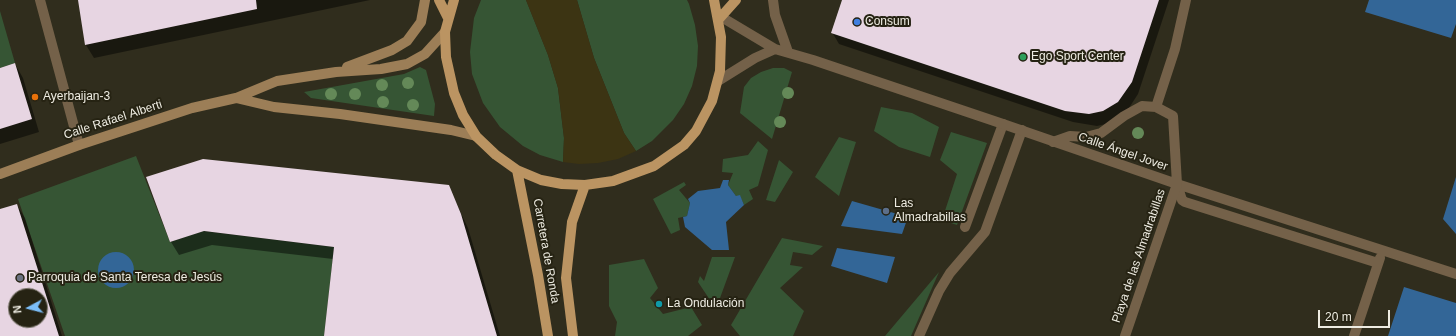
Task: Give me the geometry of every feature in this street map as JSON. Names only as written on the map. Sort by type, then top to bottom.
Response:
[{"type":"main road","points":[[439,0],[448,18]]},
{"type":"main road","points":[[454,0],[445,32],[446,57],[454,93],[463,115],[476,136],[496,155],[517,170],[541,180],[562,184],[585,185],[613,181],[638,174],[669,157],[684,145],[696,131],[712,101],[718,81],[721,56],[719,17],[714,0]]},
{"type":"main road","points":[[719,17],[736,0]]},
{"type":"main road","name":"Carretera de Ronda","points":[[517,170],[538,275],[548,336]]},
{"type":"main road","name":"Carretera de Ronda","points":[[573,336],[566,278],[572,222],[585,185]]},
{"type":"street","points":[[40,0],[79,145]]},
{"type":"street","name":"Calle Rafael Alberti","points":[[336,72],[392,50],[407,41],[413,35],[421,22],[425,0]]},
{"type":"street","points":[[773,0],[775,15],[788,52]]},
{"type":"street","points":[[1156,107],[1175,49],[1186,0]]},
{"type":"street","name":"Calle Ángel Jover","points":[[719,17],[775,49],[788,52],[1022,130],[1053,142],[1177,184],[1173,116],[1156,107],[1142,106],[1124,116],[1101,133],[1086,137],[1070,136],[1053,142]]},
{"type":"street","name":"Calle Rafael Alberti","points":[[0,174],[79,145],[192,108],[236,98],[277,81],[336,72],[407,64],[425,54],[445,32]]},
{"type":"street","points":[[718,81],[754,58],[775,49]]},
{"type":"street","name":"Calle Rafael Alberti","points":[[236,98],[274,107],[340,114],[451,130],[476,136]]},
{"type":"street","points":[[965,227],[1003,124]]},
{"type":"street","points":[[919,336],[939,291],[950,273],[985,232],[1022,130]]},
{"type":"street","points":[[1177,184],[1456,274]]},
{"type":"street","points":[[1177,184],[1182,200],[1185,202],[1378,263]]},
{"type":"street","name":"Playa de las Almadrabillas","points":[[1125,336],[1177,184]]},
{"type":"street","points":[[1354,336],[1382,250]]},
{"type":"green space","points":[[481,0],[526,0],[548,55],[558,88],[564,138],[563,162],[540,155],[523,146],[500,127],[483,103],[472,74],[470,52],[474,18]]},
{"type":"green space","points":[[577,0],[687,0],[689,4],[695,25],[698,46],[697,66],[692,86],[684,104],[673,120],[652,141],[636,151],[624,133],[594,58]]},
{"type":"green space","points":[[0,11],[15,63],[0,68]]},
{"type":"green space","points":[[420,67],[426,70],[435,104],[434,116],[311,98],[304,92],[404,74]]},
{"type":"green space","points":[[773,68],[784,68],[792,72],[772,139],[740,113],[744,87],[751,78],[761,72]]},
{"type":"green space","points":[[881,107],[912,113],[939,127],[930,157],[899,147],[874,131]]},
{"type":"green space","points":[[951,132],[987,143],[957,225],[942,220],[957,174],[940,160]]},
{"type":"green space","points":[[839,137],[856,142],[839,196],[815,177]]},
{"type":"green space","points":[[758,141],[768,150],[758,186],[749,190],[753,199],[744,205],[740,196],[736,196],[728,185],[733,173],[722,172],[723,159],[748,155]]},
{"type":"green space","points":[[136,156],[170,242],[203,231],[334,247],[324,336],[65,336],[18,199]]},
{"type":"green space","points":[[779,160],[793,172],[775,202],[766,200]]},
{"type":"green space","points":[[684,182],[686,185],[679,190],[690,203],[687,216],[678,218],[680,230],[671,234],[653,199]]},
{"type":"green space","points":[[782,238],[823,246],[812,255],[793,252],[790,265],[803,267],[780,288],[804,311],[793,336],[740,336],[731,325]]},
{"type":"green space","points":[[712,257],[735,257],[716,309],[698,282],[700,276],[704,281]]},
{"type":"green space","points":[[644,259],[658,288],[650,298],[663,314],[691,307],[702,325],[688,336],[615,336],[617,322],[609,306],[609,265]]},
{"type":"green space","points":[[939,272],[911,336],[885,336]]},
{"type":"sand","points":[[526,0],[577,0],[594,58],[624,133],[636,151],[618,159],[598,163],[579,164],[563,162],[564,138],[558,88],[548,55]]},
{"type":"water","points":[[1369,0],[1456,0],[1456,24],[1451,38],[1365,12]]},
{"type":"water","points":[[1456,177],[1456,234],[1443,219]]},
{"type":"water","points":[[723,180],[729,180],[728,185],[736,196],[740,195],[744,205],[726,222],[729,250],[712,250],[685,227],[683,217],[687,216],[690,203],[688,199],[698,191],[720,188]]},
{"type":"water","points":[[852,201],[908,217],[902,234],[841,226]]},
{"type":"water","points":[[837,248],[895,257],[887,283],[831,266]]},
{"type":"water","points":[[116,252],[129,257],[134,270],[129,283],[116,288],[103,283],[98,270],[103,257]]},
{"type":"water","points":[[1404,287],[1456,303],[1456,336],[1388,336]]},
{"type":"building","points":[[78,0],[256,0],[257,9],[85,45]]},
{"type":"building","name":"Ego Sport Center","points":[[842,0],[1159,0],[1132,82],[1118,102],[1103,111],[1089,114],[1065,111],[831,33]]},
{"type":"building","points":[[15,63],[32,119],[0,129],[0,68]]},
{"type":"building","points":[[203,159],[449,185],[461,214],[497,336],[324,336],[334,247],[204,231],[170,242],[146,177]]},
{"type":"building","points":[[17,204],[44,288],[8,288],[8,328],[48,328],[48,301],[59,336],[0,336],[0,209]]},
{"type":"place","name":"Consum","points":[[857,22]]},
{"type":"place","name":"Ego Sport Center","points":[[1023,57]]},
{"type":"place","name":"Ayerbaijan-3","points":[[35,97]]},
{"type":"place","name":"Las Almadrabillas","points":[[886,211]]},
{"type":"place","name":"Parroquia de Santa Teresa de Jesús","points":[[20,278]]},
{"type":"place","name":"La Ondulación","points":[[659,304]]}]
